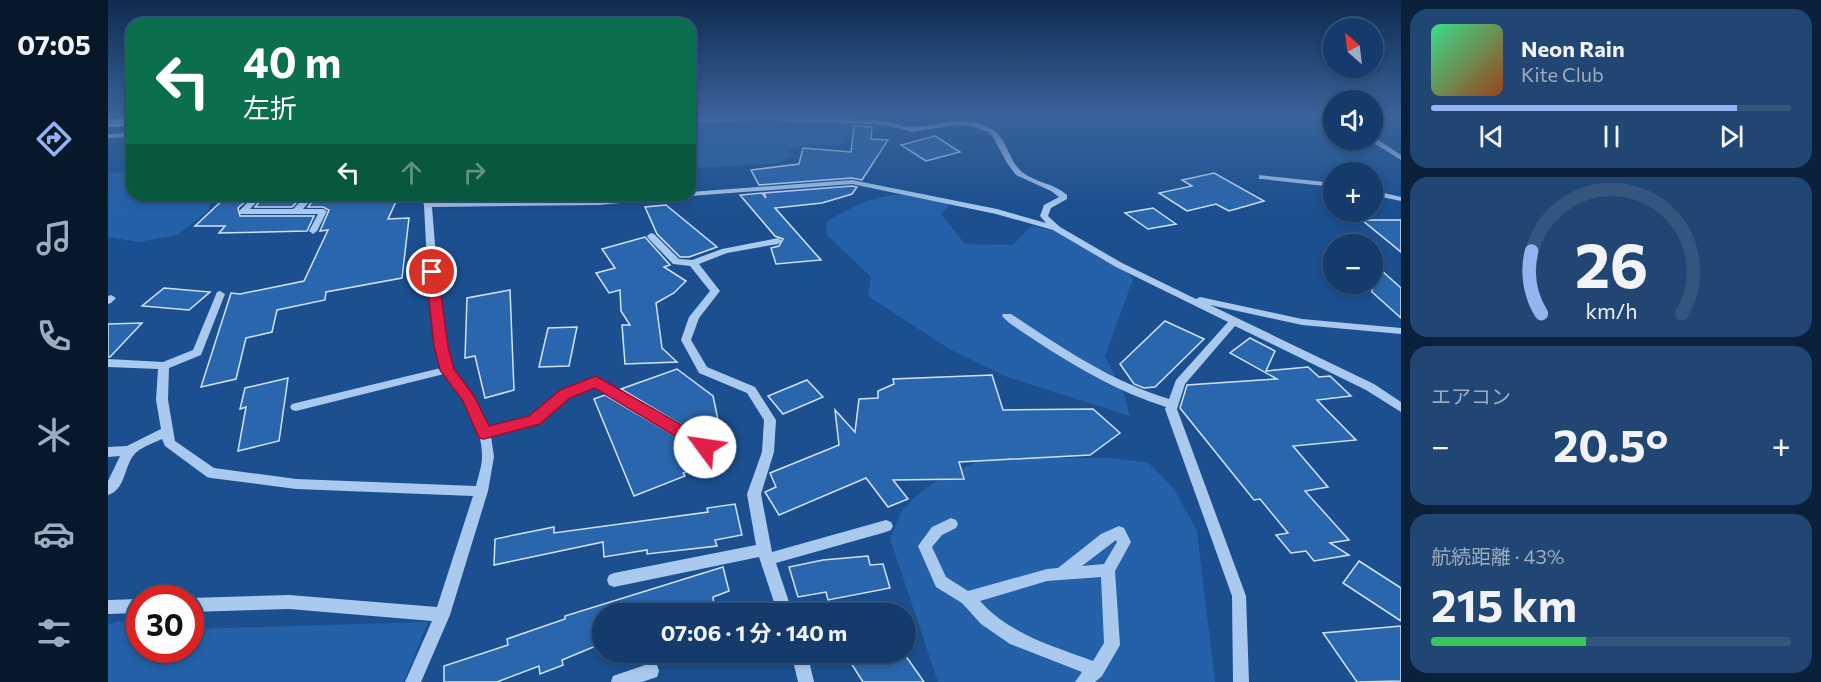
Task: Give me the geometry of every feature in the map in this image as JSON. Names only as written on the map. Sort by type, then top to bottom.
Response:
[{"type":"street","points":[[1006,147],[1020,173],[1058,190],[1064,197],[1047,207],[1044,216],[1057,229]]},
{"type":"street","points":[[1385,147],[1401,158]]},
{"type":"street","points":[[1262,177],[1323,184]]},
{"type":"street","points":[[696,194],[852,182],[997,212],[1057,229],[1119,265],[1370,387],[1401,408]]},
{"type":"street","points":[[1383,195],[1401,200]]},
{"type":"street","points":[[254,201],[243,212],[323,211],[313,231]]},
{"type":"street","points":[[295,212],[305,201]]},
{"type":"street","points":[[414,682],[442,615],[481,491],[488,457],[484,433],[469,399],[447,370],[434,294],[426,201]]},
{"type":"street","points":[[464,201],[577,204],[612,201]]},
{"type":"street","points":[[651,236],[676,262],[693,263],[725,251],[778,241]]},
{"type":"street","points":[[693,263],[716,291],[694,317],[686,340],[703,370],[751,390],[770,420],[768,452],[754,494],[765,554],[782,603]]},
{"type":"street","points":[[108,363],[164,366],[197,352],[220,294]]},
{"type":"street","points":[[1185,297],[1302,322],[1401,331]]},
{"type":"street","points":[[1007,316],[1099,376],[1139,396],[1173,405]]},
{"type":"street","points":[[1234,321],[1180,383],[1171,409],[1239,596],[1241,682]]},
{"type":"street","points":[[164,366],[162,400],[169,443],[211,473],[296,484],[481,491]]},
{"type":"street","points":[[296,407],[447,370]]},
{"type":"street","points":[[484,433],[534,420],[565,394],[596,381],[705,447]]},
{"type":"street","points":[[108,452],[129,451],[167,431]]},
{"type":"street","points":[[108,490],[115,482],[129,451]]},
{"type":"street","points":[[951,524],[937,531],[925,546],[940,582],[967,598],[986,619],[1015,639],[1096,670]]},
{"type":"street","points":[[614,580],[765,554],[886,526]]},
{"type":"street","points":[[1061,574],[1106,538],[1119,532],[1124,542],[1108,570],[1112,645],[1096,670],[1083,682]]},
{"type":"street","points":[[967,598],[1047,575],[1108,570]]},
{"type":"street","points":[[204,605],[289,602],[442,615]]},
{"type":"street","points":[[108,607],[126,606]]},
{"type":"street","points":[[802,663],[806,682]]},
{"type":"street","points":[[619,682],[651,671]]},
{"type":"shaded area","points":[[696,147],[798,147],[789,150],[794,156],[774,164],[696,168]]},
{"type":"shaded area","points":[[126,172],[126,201],[212,201],[208,211],[177,235],[139,242],[108,237],[108,173]]},
{"type":"shaded area","points":[[922,193],[952,202],[941,214],[965,244],[1013,245],[1031,226],[1065,233],[1119,265],[1133,279],[1105,356],[1124,394],[1130,416],[1007,377],[951,350],[868,296],[871,277],[827,235],[826,222],[862,203],[894,195]]},
{"type":"shaded area","points":[[1029,458],[1111,458],[1149,463],[1174,489],[1197,531],[1215,682],[938,682],[916,616],[916,603],[911,603],[890,539],[901,512],[916,496],[940,478],[976,462]]},
{"type":"shaded area","points":[[126,621],[126,663],[204,663],[204,629],[428,622],[404,682],[108,682],[108,624]]},
{"type":"building","points":[[852,147],[884,147],[862,180],[852,178],[759,185],[751,170],[799,164],[803,148],[851,152]]},
{"type":"building","points":[[904,147],[952,147],[960,152],[926,161]]},
{"type":"building","points":[[1214,173],[1264,201],[1229,211],[1216,204],[1187,211],[1159,193],[1192,186],[1182,180]]},
{"type":"building","points":[[857,187],[852,194],[822,203],[775,208],[821,260],[776,264],[771,248],[779,246],[783,239],[775,236],[740,195],[762,193],[766,198],[764,193]]},
{"type":"building","points":[[222,201],[246,201],[238,208],[240,216],[314,216],[307,231],[219,233],[225,226],[195,226]]},
{"type":"building","points":[[260,201],[298,201],[292,207],[255,207]]},
{"type":"building","points":[[312,201],[396,201],[388,219],[409,218],[402,278],[326,292],[325,300],[277,310],[272,332],[246,338],[236,379],[201,387],[231,293],[240,294],[304,281],[328,230],[320,231],[329,210],[323,207],[308,207]]},
{"type":"building","points":[[666,205],[717,247],[689,257],[680,257],[657,234],[645,207]]},
{"type":"building","points":[[1153,208],[1176,224],[1148,229],[1125,213]]},
{"type":"building","points":[[1401,220],[1401,252],[1383,237],[1383,234],[1379,234],[1364,222]]},
{"type":"building","points":[[645,237],[670,265],[664,267],[686,281],[674,293],[656,303],[662,348],[677,362],[625,364],[622,325],[630,325],[621,311],[620,290],[609,293],[596,273],[615,268],[602,249]]},
{"type":"building","points":[[1383,272],[1401,288],[1401,318],[1374,294],[1383,294]]},
{"type":"building","points":[[164,288],[210,292],[189,310],[142,306]]},
{"type":"building","points":[[510,290],[514,390],[485,398],[475,356],[465,358],[467,298]]},
{"type":"building","points":[[1165,321],[1204,339],[1155,387],[1144,388],[1134,384],[1120,364]]},
{"type":"building","points":[[142,323],[110,357],[108,357],[108,324]]},
{"type":"building","points":[[577,327],[569,366],[539,367],[548,328]]},
{"type":"building","points":[[1250,338],[1275,351],[1266,371],[1308,367],[1319,377],[1330,376],[1351,396],[1317,400],[1356,440],[1293,446],[1328,487],[1305,491],[1349,540],[1330,543],[1349,555],[1314,561],[1306,551],[1291,553],[1276,535],[1288,533],[1260,499],[1254,500],[1180,408],[1187,385],[1277,379],[1230,353]]},
{"type":"building","points":[[677,369],[713,396],[724,448],[694,464],[696,468],[683,473],[685,476],[634,496],[594,399],[605,395],[706,454],[713,448],[710,442],[621,389]]},
{"type":"building","points":[[992,375],[1003,410],[1093,409],[1120,433],[1090,455],[959,462],[964,479],[893,480],[908,499],[888,507],[866,478],[779,515],[765,492],[776,487],[770,473],[839,445],[835,410],[855,432],[859,399],[878,398],[878,391],[894,384],[893,379]]},
{"type":"building","points":[[288,378],[279,441],[238,451],[246,407],[240,409],[245,388]]},
{"type":"building","points":[[807,380],[823,397],[783,414],[768,396]]},
{"type":"building","points":[[735,504],[742,535],[715,540],[717,546],[647,554],[647,550],[604,557],[603,542],[494,565],[495,539],[554,527],[554,533],[708,512],[707,508]]},
{"type":"building","points":[[868,556],[870,565],[883,564],[890,588],[828,600],[826,592],[798,597],[789,567],[823,560]]},
{"type":"building","points":[[1359,561],[1401,588],[1401,621],[1343,583]]},
{"type":"building","points":[[723,567],[729,591],[713,597],[714,603],[607,603]]},
{"type":"building","points":[[592,608],[592,648],[562,660],[563,665],[540,674],[539,666],[497,682],[444,682],[444,666],[508,645],[507,639],[565,619],[565,616]]},
{"type":"building","points":[[1401,626],[1401,681],[1357,682],[1323,633]]},
{"type":"building","points":[[851,663],[911,663],[924,682],[863,682]]},
{"type":"route","points":[[432,272],[441,346],[447,370],[469,399],[484,433],[534,420],[565,394],[596,381],[705,447]]}]
